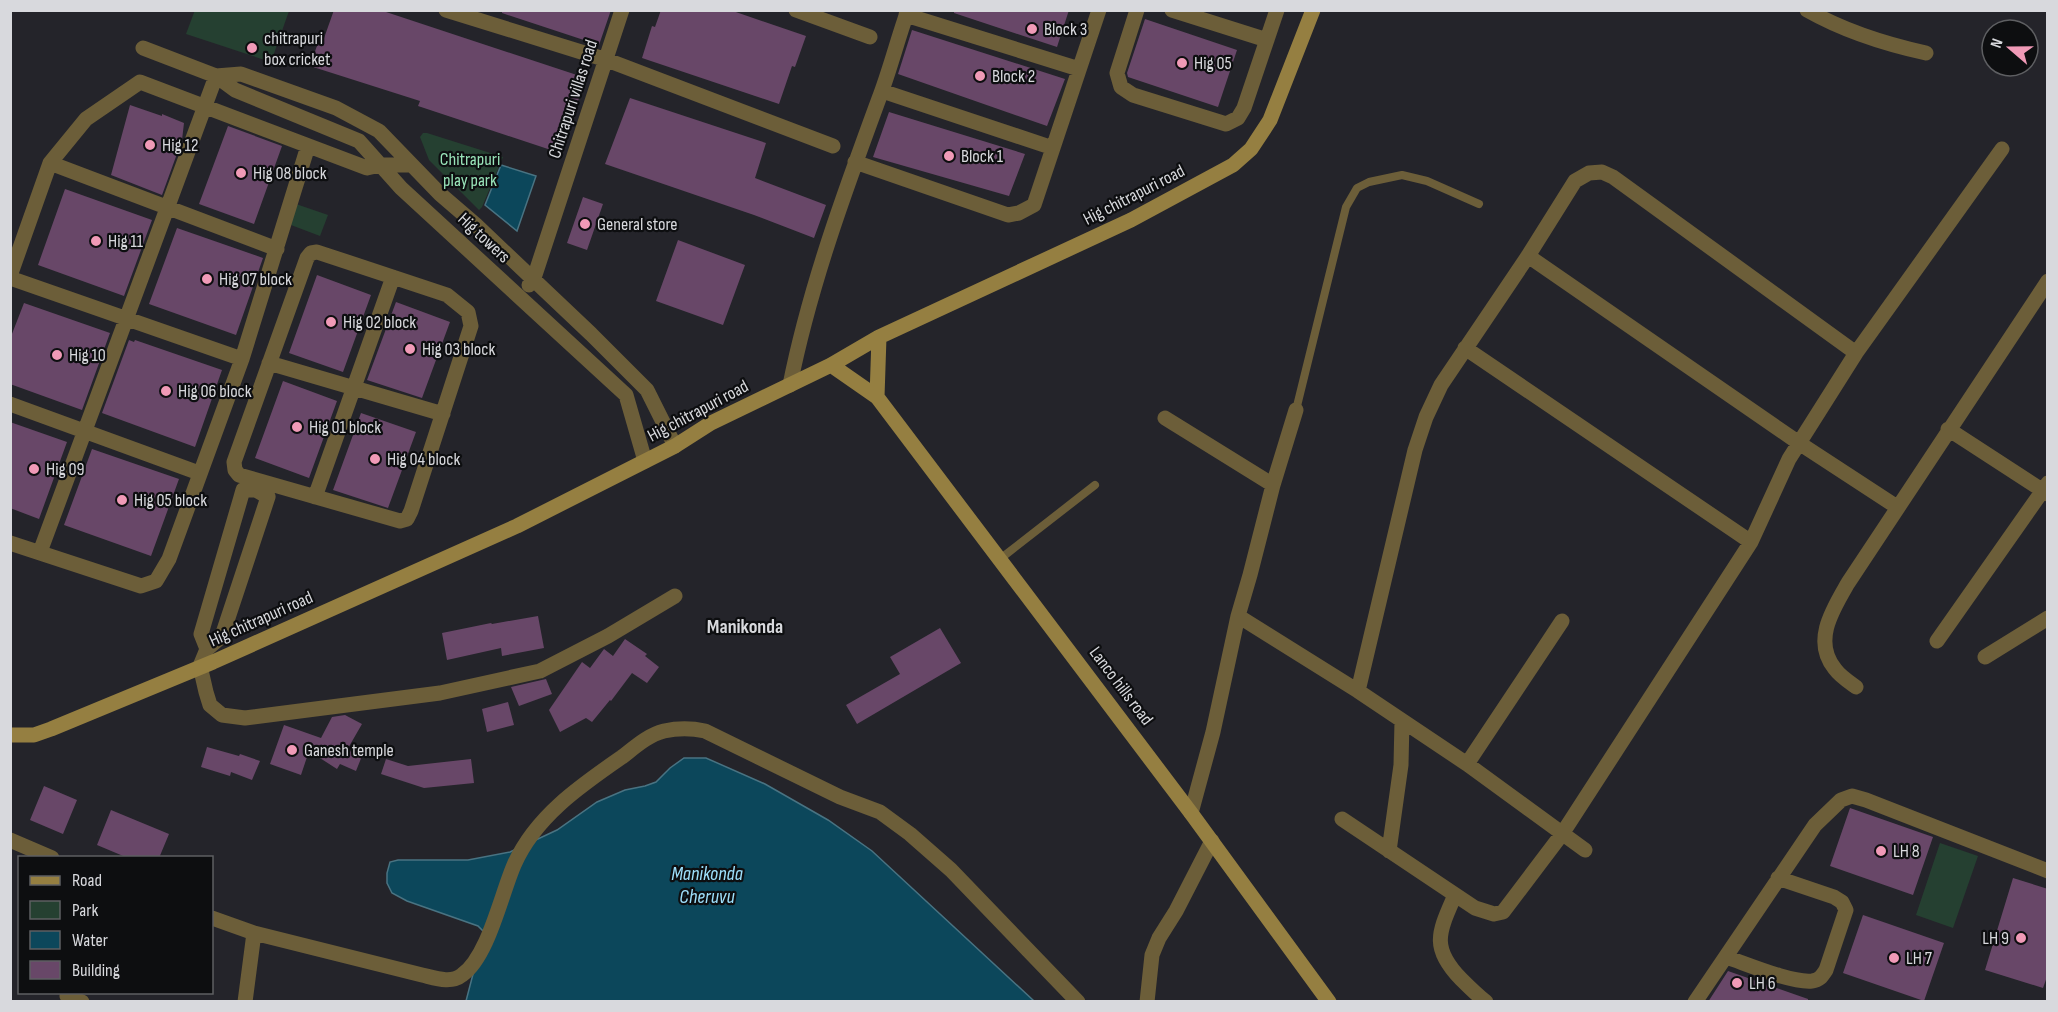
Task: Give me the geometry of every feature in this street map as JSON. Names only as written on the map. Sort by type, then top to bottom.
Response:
[{"type":"street","points":[[446,10],[607,60],[833,146]]},
{"type":"street","name":"Chitrapuri villas road","points":[[533,281],[622,10]]},
{"type":"street","points":[[796,10],[870,37]]},
{"type":"street","points":[[855,162],[1008,215],[1019,213],[1034,205],[1098,10]]},
{"type":"street","points":[[1137,10],[1117,73],[1121,87],[1133,95],[1226,124],[1238,118],[1244,108],[1277,10]]},
{"type":"street","points":[[1172,10],[1267,40]]},
{"type":"street","name":"Hig chitrapuri road","points":[[10,735],[34,735],[51,729],[517,526],[675,446],[711,423],[831,365],[879,337],[1131,220],[1233,165],[1251,149],[1270,120],[1313,10]]},
{"type":"street","points":[[1807,10],[1828,22],[1896,46],[1926,52]]},
{"type":"street","points":[[790,385],[800,336],[855,162],[882,91],[907,13],[1079,69]]},
{"type":"street","points":[[143,48],[216,75],[241,74],[336,108],[379,130],[411,165],[591,334],[647,390],[675,446]]},
{"type":"street","points":[[40,552],[216,75]]},
{"type":"street","name":"Hig towers","points":[[216,75],[235,90],[359,141],[401,188],[626,395],[645,461]]},
{"type":"street","points":[[242,359],[10,277],[50,163],[86,119],[140,82],[367,168],[380,165],[411,165]]},
{"type":"street","points":[[882,91],[1053,148]]},
{"type":"street","points":[[10,543],[141,586],[156,581],[169,559],[242,359],[308,146]]},
{"type":"street","points":[[1342,819],[1475,908],[1494,914],[1503,912],[1562,834],[1751,542],[1789,459],[1856,353],[2002,149]]},
{"type":"street","points":[[50,163],[277,249]]},
{"type":"street","points":[[1358,691],[1415,450],[1426,417],[1441,385],[1575,182],[1590,172],[1602,172],[1613,177],[1856,353]]},
{"type":"street","points":[[317,252],[393,277],[447,295],[468,312],[471,326],[407,519],[400,522],[315,497],[258,486],[239,476],[234,462],[307,258],[311,253],[317,252]]},
{"type":"street","points":[[1528,256],[1799,443],[1897,507]]},
{"type":"street","points":[[315,497],[393,277]]},
{"type":"street","points":[[1856,687],[1836,670],[1830,661],[1824,642],[1833,611],[1848,583],[1897,507],[2048,280]]},
{"type":"street","points":[[518,296],[533,281]]},
{"type":"street","points":[[877,397],[879,337]]},
{"type":"street","points":[[1465,348],[1751,542]]},
{"type":"street","points":[[269,363],[443,414]]},
{"type":"street","name":"Lanco hills road","points":[[831,365],[877,397],[1212,841],[1329,1002]]},
{"type":"street","points":[[10,404],[199,473]]},
{"type":"street","points":[[1191,813],[1213,732],[1238,616],[1273,485],[1296,410]]},
{"type":"street","points":[[1165,418],[1273,485]]},
{"type":"street","points":[[1937,641],[2046,489],[1948,429]]},
{"type":"street","points":[[258,486],[268,497],[222,636],[207,649],[200,666],[210,705],[222,715],[245,718],[440,693],[540,671],[608,636],[675,596]]},
{"type":"street","points":[[207,649],[201,634],[243,490],[258,486]]},
{"type":"street","points":[[1238,616],[1358,691],[1467,764],[1585,850]]},
{"type":"street","points":[[1985,657],[2048,618]]},
{"type":"street","points":[[1467,764],[1562,621]]},
{"type":"street","points":[[1389,851],[1401,765],[1402,721]]},
{"type":"street","points":[[213,918],[254,933],[422,975],[444,980],[455,979],[471,968],[475,961],[492,927],[515,864],[538,826],[558,805],[640,743],[662,731],[685,728],[705,731],[840,797],[880,812],[910,834],[951,870],[1078,1002]]},
{"type":"street","points":[[1695,1002],[1815,825],[1841,800],[1852,796],[2048,871]]},
{"type":"street","points":[[10,840],[47,856]]},
{"type":"street","points":[[1146,1002],[1152,955],[1212,841]]},
{"type":"street","points":[[1726,957],[1796,980],[1813,981],[1821,978],[1826,970],[1846,910],[1842,902],[1834,897],[1778,878]]},
{"type":"street","points":[[1455,895],[1440,935],[1440,952],[1448,965],[1485,1002]]},
{"type":"street","points":[[245,1002],[254,933]]},
{"type":"street","points":[[67,997],[82,1002]]},
{"type":"lane","points":[[1296,410],[1346,207],[1357,188],[1402,175],[1427,181],[1479,204]]},
{"type":"lane","points":[[1000,559],[1095,485]]},
{"type":"green space","name":"chitrapuri box cricket","points":[[195,10],[289,11],[271,62],[186,34]]},
{"type":"green space","name":"Chitrapuri play park","points":[[423,133],[503,157],[479,210],[429,160],[420,137]]},
{"type":"green space","points":[[296,204],[328,215],[320,236],[291,225]]},
{"type":"green space","points":[[1940,843],[1978,856],[1953,928],[1916,915]]},
{"type":"water","points":[[501,165],[536,176],[517,231],[485,205]]},
{"type":"water","name":"Manikonda Cheruvu","points":[[684,758],[706,758],[765,784],[828,820],[872,851],[1034,1001],[466,1001],[484,932],[478,926],[407,901],[392,893],[387,883],[390,862],[468,860],[510,852],[557,830],[597,802],[625,790],[656,782]]},
{"type":"building","points":[[334,10],[380,10],[586,78],[560,153],[418,106],[420,101],[310,66],[319,40],[323,41]]},
{"type":"building","points":[[502,10],[611,10],[599,45],[502,13]]},
{"type":"building","points":[[661,10],[730,10],[806,36],[795,67],[792,66],[779,104],[642,58],[652,26],[655,27]]},
{"type":"building","name":"Block 3","points":[[954,10],[1069,10],[1057,47],[954,13]]},
{"type":"building","name":"Hig 05","points":[[1145,19],[1237,50],[1218,107],[1128,77],[1127,73]]},
{"type":"building","name":"Block 2","points":[[912,30],[1065,79],[1047,126],[898,74]]},
{"type":"building","points":[[630,98],[766,143],[755,178],[826,205],[814,238],[605,164]]},
{"type":"building","name":"Hig 12","points":[[130,105],[184,123],[182,140],[162,195],[111,175]]},
{"type":"building","name":"Block 1","points":[[889,112],[1025,154],[1009,196],[873,157]]},
{"type":"building","name":"Hig 08 block","points":[[228,126],[282,146],[254,224],[199,204]]},
{"type":"building","name":"Hig 11","points":[[65,189],[152,220],[124,296],[38,265]]},
{"type":"building","name":"General store","points":[[583,197],[603,204],[587,250],[567,243]]},
{"type":"building","name":"Hig 07 block","points":[[177,228],[263,258],[236,335],[149,304]]},
{"type":"building","points":[[678,240],[745,265],[723,325],[656,301]]},
{"type":"building","name":"Hig 02 block","points":[[317,275],[371,295],[343,372],[289,353]]},
{"type":"building","name":"Hig 03 block","points":[[396,302],[450,322],[422,398],[367,380]]},
{"type":"building","name":"Hig 10","points":[[24,303],[110,333],[82,410],[10,384],[10,339]]},
{"type":"building","name":"Hig 06 block","points":[[129,340],[134,342],[135,340],[222,370],[195,447],[102,413]]},
{"type":"building","name":"Hig 01 block","points":[[283,381],[337,401],[309,478],[255,458]]},
{"type":"building","name":"Hig 04 block","points":[[361,413],[416,432],[388,508],[333,490]]},
{"type":"building","name":"Hig 09","points":[[10,422],[67,442],[39,519],[10,508]]},
{"type":"building","name":"Hig 05 block","points":[[92,449],[179,479],[151,556],[64,525]]},
{"type":"building","points":[[538,616],[544,648],[502,656],[501,648],[447,660],[442,633]]},
{"type":"building","points":[[940,628],[961,663],[857,724],[846,705],[900,674],[890,657]]},
{"type":"building","points":[[625,639],[647,654],[645,656],[659,667],[647,683],[632,673],[592,722],[586,718],[560,732],[549,710],[582,662],[590,668],[604,649],[613,656]]},
{"type":"building","points":[[546,679],[552,694],[519,706],[511,687]]},
{"type":"building","points":[[508,702],[514,725],[487,732],[482,709]]},
{"type":"building","points":[[345,715],[362,724],[347,750],[362,756],[356,771],[340,764],[337,769],[309,751],[301,775],[270,764],[284,725],[321,738],[332,717]]},
{"type":"building","points":[[207,747],[260,761],[252,780],[231,772],[230,776],[201,767]]},
{"type":"building","points":[[386,759],[408,766],[471,759],[474,783],[424,788],[381,774]]},
{"type":"building","points":[[44,786],[77,800],[63,834],[30,820]]},
{"type":"building","name":"LH 8","points":[[1850,808],[1933,837],[1913,895],[1830,866]]},
{"type":"building","points":[[111,810],[169,834],[160,856],[123,856],[97,845]]},
{"type":"building","name":"LH 9","points":[[2013,878],[2048,889],[2048,974],[2043,988],[1985,970]]},
{"type":"building","name":"LH 7","points":[[1863,915],[1944,943],[1924,1001],[1843,973]]},
{"type":"building","name":"LH 6","points":[[1728,971],[1808,999],[1808,1002],[1708,1002]]},
{"type":"place","name":"Block 3","points":[[1032,29]]},
{"type":"place","name":"chitrapuri box cricket","points":[[252,48]]},
{"type":"place","name":"Hig 05","points":[[1182,63]]},
{"type":"place","name":"Block 2","points":[[980,76]]},
{"type":"place","name":"Hig 12","points":[[150,145]]},
{"type":"place","name":"Block 1","points":[[949,156]]},
{"type":"place","name":"Hig 08 block","points":[[241,173]]},
{"type":"place","name":"General store","points":[[585,224]]},
{"type":"place","name":"Hig 11","points":[[96,241]]},
{"type":"place","name":"Hig 07 block","points":[[207,279]]},
{"type":"place","name":"Hig 02 block","points":[[331,322]]},
{"type":"place","name":"Hig 03 block","points":[[410,349]]},
{"type":"place","name":"Hig 10","points":[[57,355]]},
{"type":"place","name":"Hig 06 block","points":[[166,391]]},
{"type":"place","name":"Hig 01 block","points":[[297,427]]},
{"type":"place","name":"Hig 04 block","points":[[375,459]]},
{"type":"place","name":"Hig 09","points":[[34,469]]},
{"type":"place","name":"Hig 05 block","points":[[122,500]]},
{"type":"place","name":"Ganesh temple","points":[[292,750]]},
{"type":"place","name":"LH 8","points":[[1881,851]]},
{"type":"place","name":"LH 9","points":[[2021,938]]},
{"type":"place","name":"LH 7","points":[[1894,958]]},
{"type":"place","name":"LH 6","points":[[1737,983]]},
{"type":"district","name":"Manikonda","points":[[745,627]]}]
